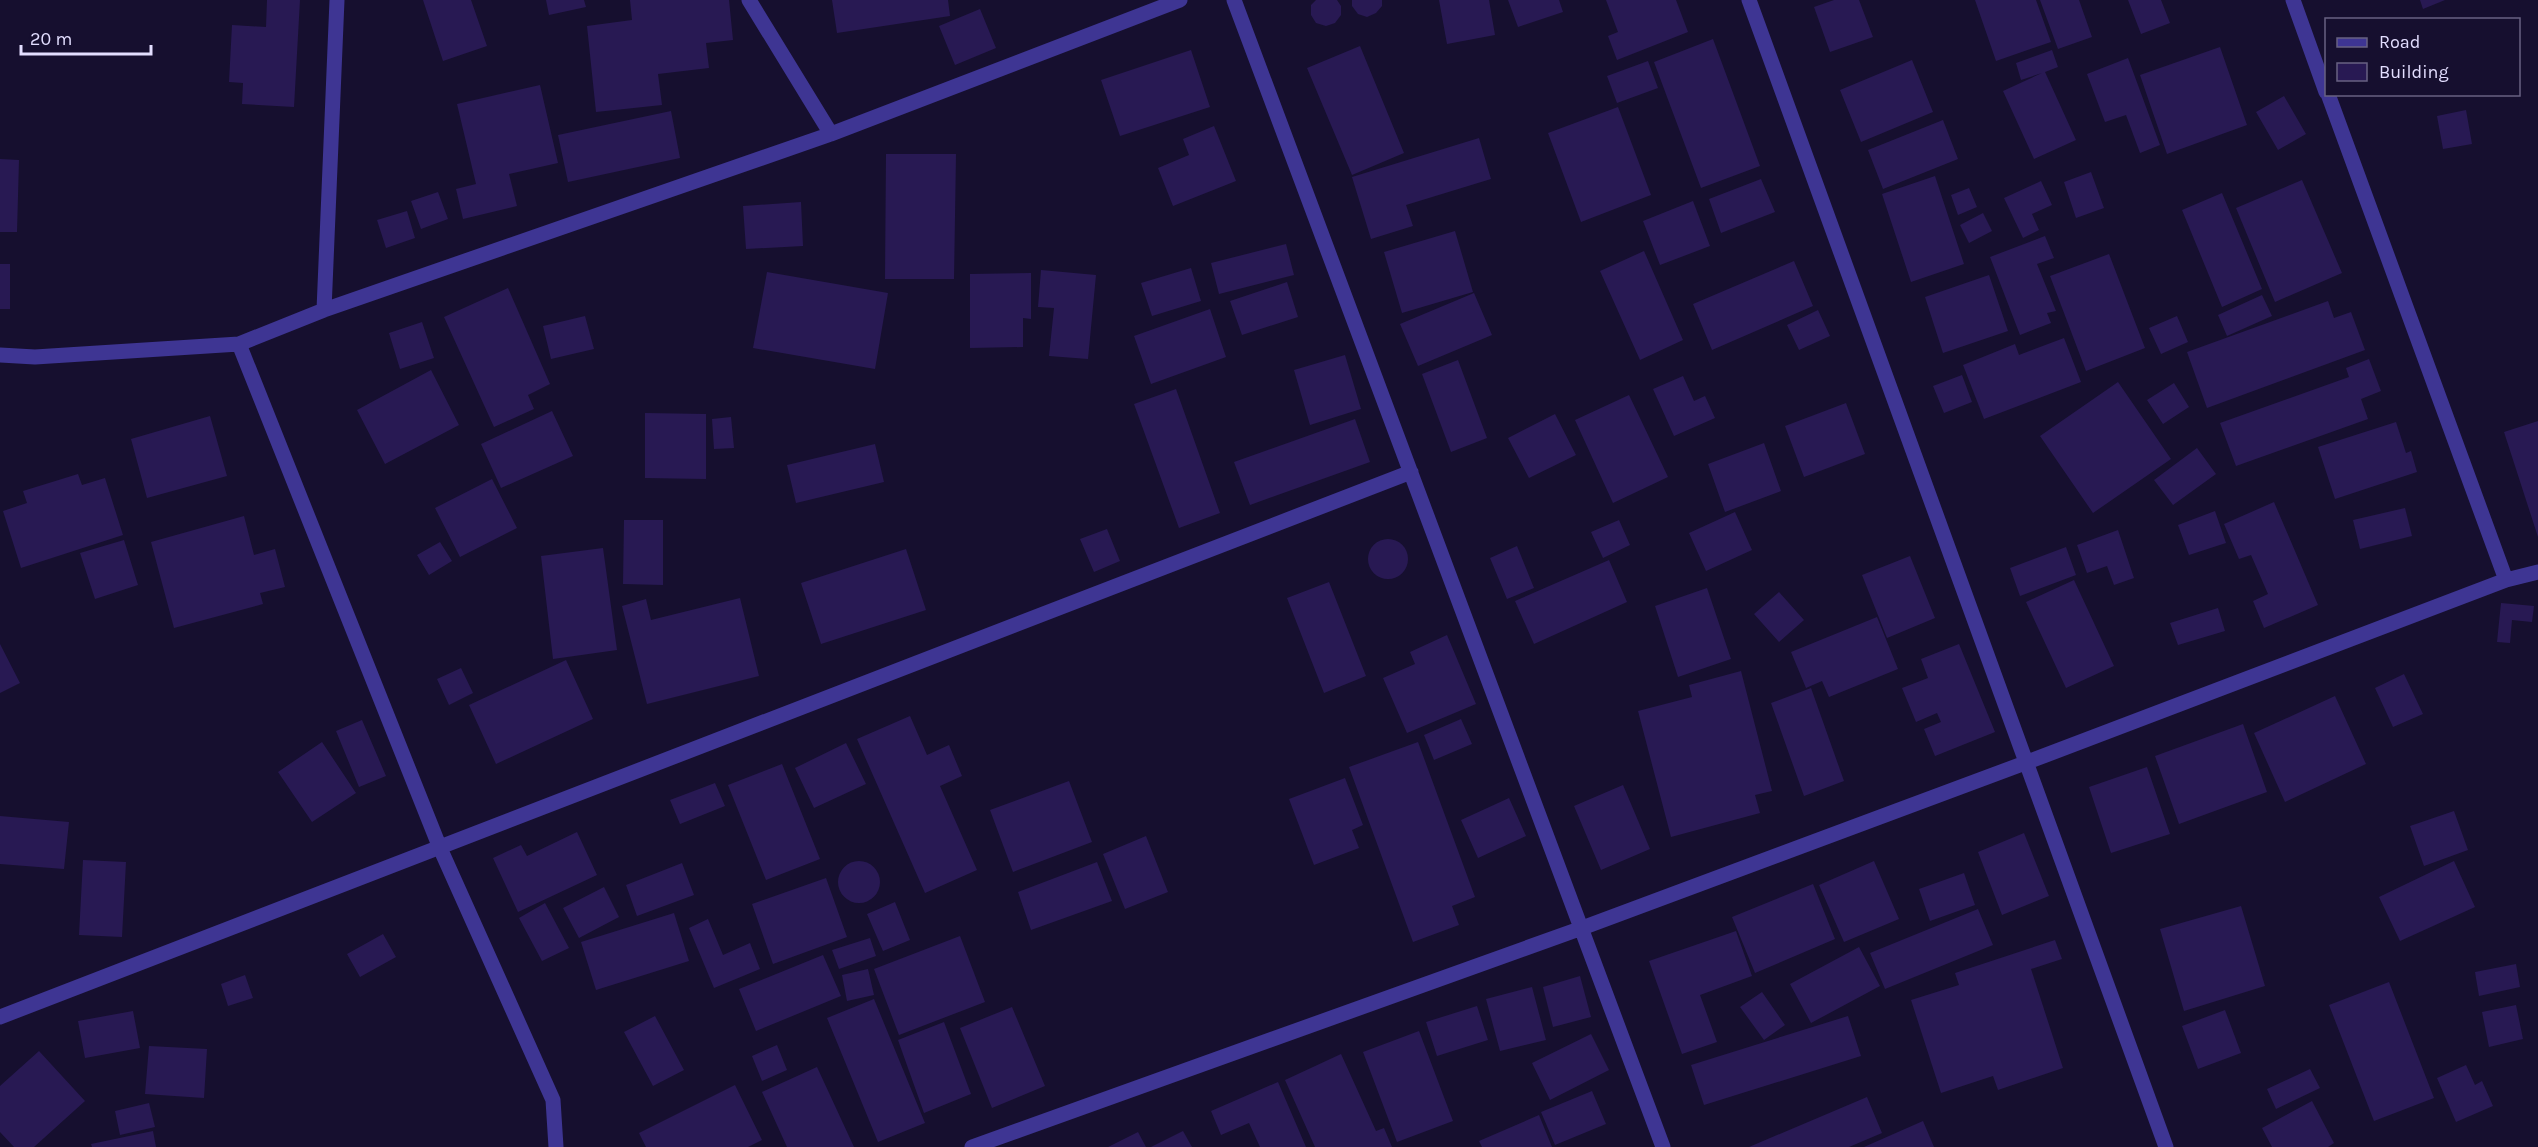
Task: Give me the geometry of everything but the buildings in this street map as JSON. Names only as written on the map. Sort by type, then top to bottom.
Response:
[{"type":"street","points":[[324,310],[337,0]]},
{"type":"street","points":[[749,0],[831,134]]},
{"type":"street","points":[[0,355],[35,357],[239,344],[324,310],[831,134],[1180,0]]},
{"type":"street","points":[[1234,0],[1664,1147]]},
{"type":"street","points":[[1749,0],[2166,1147]]},
{"type":"street","points":[[2293,0],[2325,88]]},
{"type":"street","points":[[2328,96],[2506,580]]},
{"type":"street","points":[[239,344],[440,848],[553,1100],[556,1147]]},
{"type":"street","points":[[0,1017],[1411,472]]},
{"type":"street","points":[[972,1147],[1582,928],[2506,580],[2538,572]]}]
